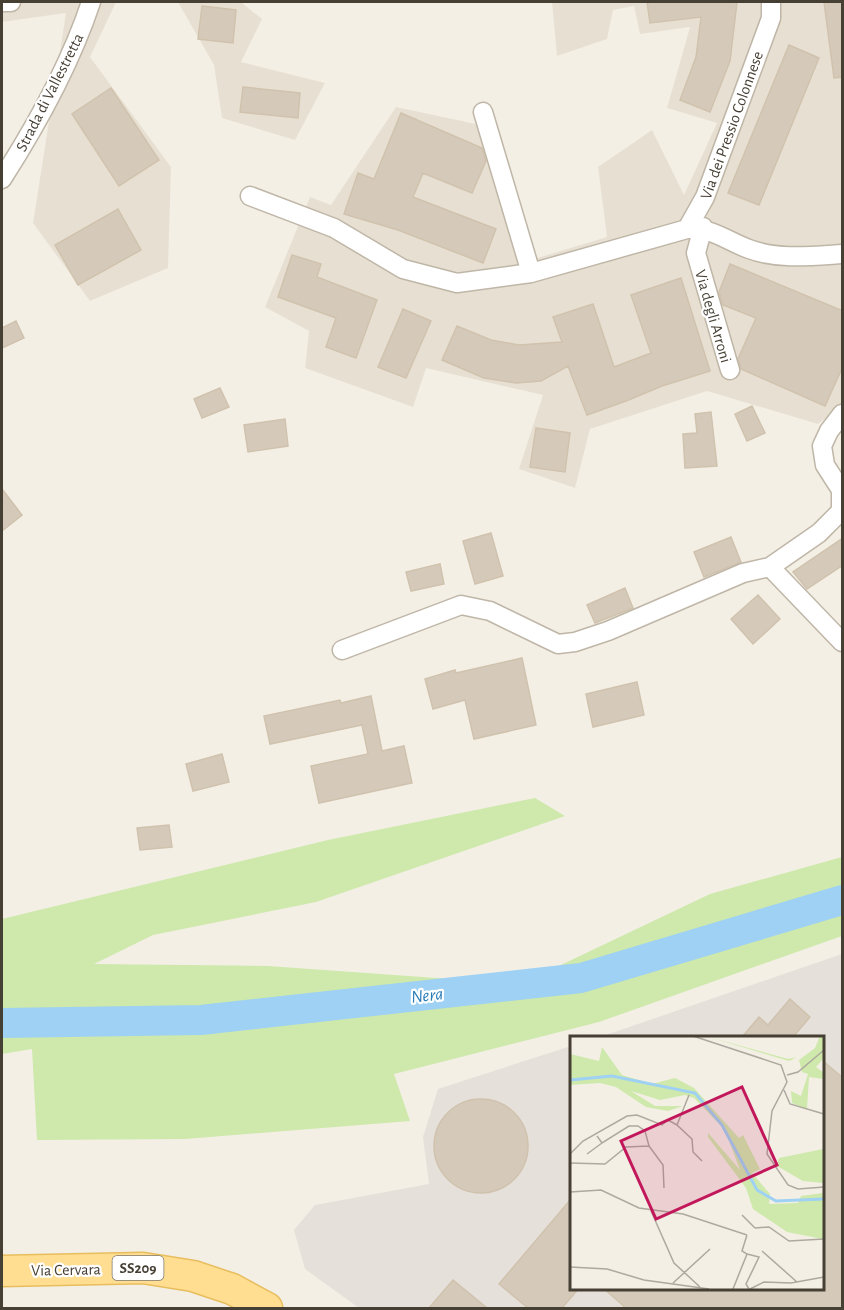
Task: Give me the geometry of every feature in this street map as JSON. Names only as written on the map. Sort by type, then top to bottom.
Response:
[{"type":"main road","name":"Via Cervara","points":[[2,1271],[143,1268],[193,1276],[232,1288],[267,1308]]},
{"type":"street","points":[[2,2],[11,2]]},
{"type":"street","name":"Strada di Vallestretta","points":[[2,179],[24,144],[76,47],[91,2]]},
{"type":"street","name":"Via dei Pressio Colonnese","points":[[695,228],[771,18],[771,2]]},
{"type":"street","points":[[483,112],[531,273]]},
{"type":"street","points":[[250,196],[334,228],[403,269],[458,283],[531,273],[695,228],[750,250],[800,257],[843,254]]},
{"type":"street","name":"Via degli Arroni","points":[[695,228],[696,254],[730,370]]},
{"type":"street","points":[[342,650],[461,605],[490,611],[558,644],[575,642],[608,631],[743,573],[770,567],[819,533],[841,511],[841,490],[825,465],[822,446],[829,431],[843,414]]},
{"type":"street","points":[[770,567],[843,642]]},
{"type":"shaded area","points":[[2,2],[116,2],[90,57],[171,167],[168,268],[90,301],[33,223],[66,13],[2,22]]},
{"type":"shaded area","points":[[178,2],[241,2],[262,19],[241,62],[325,83],[295,140],[222,118],[214,65]]},
{"type":"shaded area","points":[[552,2],[842,2],[842,405],[818,424],[707,391],[590,429],[575,488],[519,469],[543,395],[426,368],[413,407],[305,368],[309,331],[265,307],[310,197],[331,205],[396,107],[490,127],[531,260],[607,237],[598,167],[652,130],[684,195],[717,123],[667,108],[690,27],[640,34],[634,6],[613,10],[607,39],[557,56]]},
{"type":"shaded area","points":[[842,954],[842,1308],[359,1308],[305,1269],[294,1230],[315,1205],[429,1184],[423,1137],[438,1089],[570,1046],[570,1289],[823,1289],[823,1036],[603,1036]]},
{"type":"green space","points":[[535,798],[565,816],[316,902],[153,935],[94,964],[268,966],[521,984],[710,894],[842,857],[842,936],[599,1022],[394,1074],[410,1121],[185,1139],[37,1140],[32,1049],[2,1054],[2,919],[328,840]]},
{"type":"building","points":[[647,2],[737,2],[730,61],[710,112],[680,100],[696,57],[701,17],[650,23]]},
{"type":"building","points":[[824,2],[843,2],[843,77],[834,78]]},
{"type":"building","points":[[202,6],[236,10],[233,43],[198,39]]},
{"type":"building","points":[[789,45],[819,58],[759,205],[728,193]]},
{"type":"building","points":[[243,87],[300,93],[298,118],[240,112]]},
{"type":"building","points":[[111,88],[159,160],[119,186],[72,114]]},
{"type":"building","points":[[401,113],[482,148],[486,161],[472,193],[423,173],[413,197],[496,229],[483,263],[398,230],[344,214],[358,173],[374,179]]},
{"type":"building","points":[[118,209],[141,250],[78,285],[55,245]]},
{"type":"building","points":[[292,255],[321,264],[317,277],[377,300],[356,358],[326,347],[336,318],[278,297]]},
{"type":"building","points":[[730,264],[843,311],[843,366],[825,406],[741,369],[738,359],[756,318],[723,305],[719,292]]},
{"type":"building","points":[[681,278],[710,371],[662,386],[587,415],[568,366],[541,381],[516,383],[484,378],[442,360],[457,326],[491,340],[519,345],[562,342],[553,317],[593,304],[614,367],[651,353],[631,295]]},
{"type":"building","points":[[403,309],[431,321],[406,378],[378,367]]},
{"type":"building","points":[[16,321],[24,338],[2,348],[2,328]]},
{"type":"building","points":[[220,388],[229,407],[202,418],[194,399]]},
{"type":"building","points":[[752,406],[765,433],[747,441],[735,414]]},
{"type":"building","points":[[711,412],[717,466],[685,468],[683,434],[697,433],[695,414]]},
{"type":"building","points":[[285,419],[288,446],[248,452],[244,425]]},
{"type":"building","points":[[536,428],[570,433],[565,472],[530,467]]},
{"type":"building","points":[[2,489],[22,515],[2,531]]},
{"type":"building","points":[[491,533],[503,576],[475,584],[463,541]]},
{"type":"building","points":[[731,537],[741,562],[704,577],[694,552]]},
{"type":"building","points":[[843,538],[843,565],[807,589],[793,572]]},
{"type":"building","points":[[440,564],[444,584],[411,591],[406,572]]},
{"type":"building","points":[[625,588],[633,608],[595,623],[587,605]]},
{"type":"building","points":[[758,595],[780,619],[753,644],[731,619]]},
{"type":"building","points":[[522,658],[536,725],[474,739],[465,700],[433,709],[425,679],[455,670],[456,673]]},
{"type":"building","points":[[637,682],[644,715],[593,727],[586,694]]},
{"type":"building","points":[[371,696],[382,751],[404,746],[412,783],[319,803],[311,766],[368,754],[362,725],[270,744],[264,716]]},
{"type":"building","points":[[222,754],[229,782],[193,791],[186,764]]},
{"type":"building","points":[[169,825],[172,847],[140,850],[137,828]]},
{"type":"building","points":[[790,999],[810,1017],[794,1036],[743,1036],[759,1017],[768,1025]]},
{"type":"building","points":[[823,1061],[843,1078],[843,1308],[626,1308],[604,1289],[823,1289]]},
{"type":"building","points":[[481,1099],[499,1103],[514,1113],[524,1128],[528,1146],[524,1164],[514,1179],[499,1189],[481,1193],[463,1189],[448,1179],[438,1164],[434,1146],[438,1128],[448,1113],[463,1103]]},
{"type":"building","points":[[570,1200],[570,1289],[578,1289],[562,1308],[528,1308],[499,1284]]},
{"type":"building","points":[[453,1280],[487,1308],[429,1308]]},
{"type":"waterway","name":"Nera","points":[[2,1023],[201,1020],[581,978],[842,900]]}]
